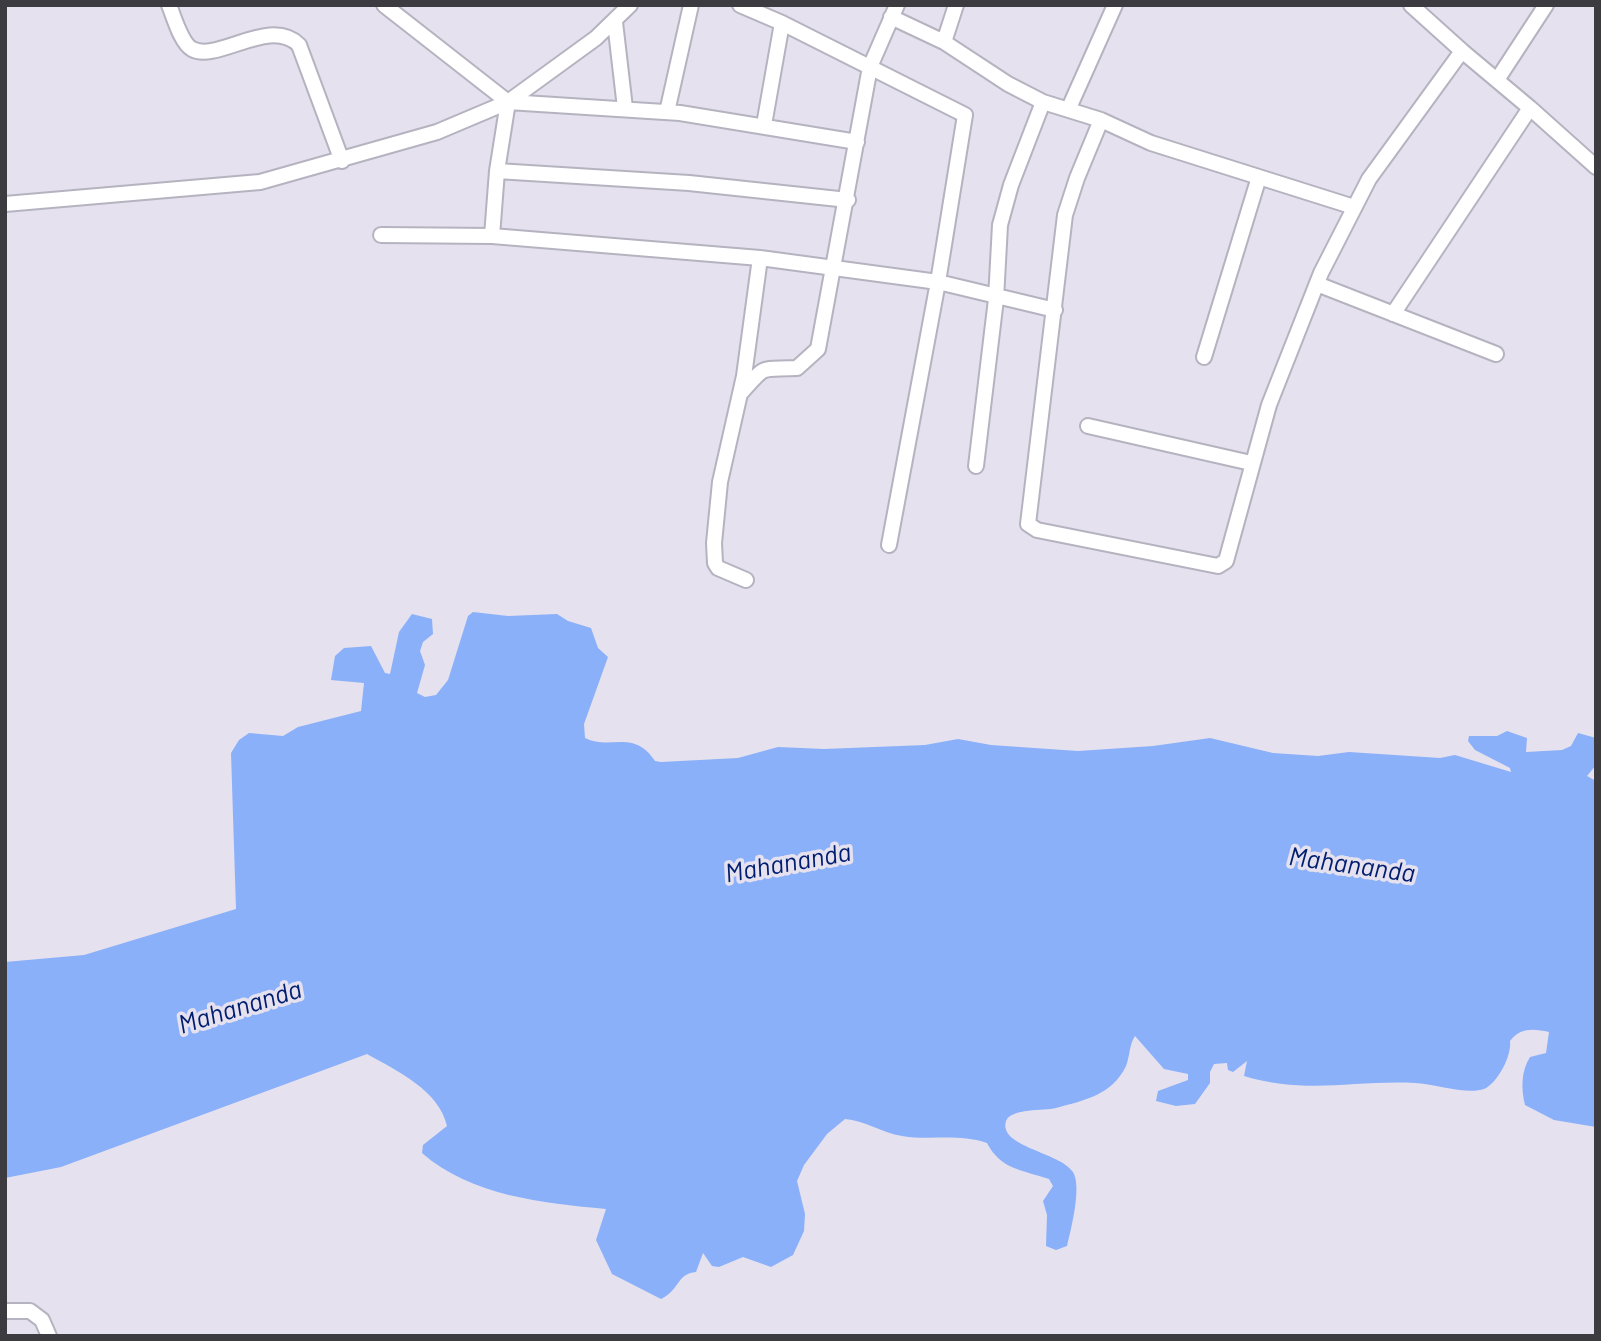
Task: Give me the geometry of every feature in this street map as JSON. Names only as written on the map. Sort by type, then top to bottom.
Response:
[{"type":"street","points":[[169,5],[187,45],[192,50],[205,50],[273,35],[293,40],[299,45],[342,161]]},
{"type":"street","points":[[384,5],[508,102],[667,112],[764,125],[857,142]]},
{"type":"street","points":[[5,204],[260,182],[342,161],[436,132],[508,102],[615,22],[630,5]]},
{"type":"street","points":[[667,112],[691,5]]},
{"type":"street","points":[[740,5],[782,23],[965,116],[938,282],[889,545]]},
{"type":"street","points":[[943,42],[956,5]]},
{"type":"street","points":[[1069,108],[1115,5]]},
{"type":"street","points":[[1411,5],[1596,167]]},
{"type":"street","points":[[1497,80],[1546,5]]},
{"type":"street","points":[[740,394],[766,368],[797,368],[813,356],[820,342],[848,200],[870,67],[894,11],[1008,84],[1043,102],[1101,120],[1151,144],[1354,207]]},
{"type":"street","points":[[615,22],[625,108]]},
{"type":"street","points":[[764,125],[782,23]]},
{"type":"street","points":[[1101,120],[1065,215],[1027,519],[1031,529],[1218,566],[1226,561],[1251,463],[1292,341],[1317,284],[1354,207],[1385,154],[1462,51]]},
{"type":"street","points":[[492,236],[497,171],[508,102]]},
{"type":"street","points":[[976,466],[1004,208],[1043,102]]},
{"type":"street","points":[[1393,314],[1530,108]]},
{"type":"street","points":[[497,171],[689,183],[848,200]]},
{"type":"street","points":[[1204,356],[1259,177]]},
{"type":"street","points":[[381,235],[492,236],[760,258],[938,282],[996,299],[1055,310]]},
{"type":"street","points":[[746,580],[718,568],[714,558],[720,482],[740,394],[760,258]]},
{"type":"street","points":[[1317,284],[1496,354]]},
{"type":"street","points":[[1088,426],[1251,463]]},
{"type":"street","points":[[5,1311],[30,1311],[42,1320],[49,1336]]},
{"type":"water","name":"Mahananda","points":[[473,612],[508,616],[557,614],[568,621],[591,628],[598,648],[608,657],[584,724],[585,738],[638,745],[655,761],[661,762],[738,758],[778,747],[824,749],[925,745],[958,739],[991,745],[1078,751],[1153,746],[1210,738],[1273,753],[1318,756],[1349,752],[1440,758],[1455,755],[1511,772],[1510,768],[1475,750],[1468,741],[1469,736],[1497,736],[1507,731],[1527,738],[1526,752],[1562,750],[1571,746],[1578,733],[1596,738],[1596,765],[1587,776],[1596,781],[1596,1127],[1554,1120],[1525,1105],[1523,1074],[1530,1057],[1546,1053],[1549,1032],[1528,1030],[1514,1036],[1499,1075],[1489,1086],[1477,1091],[1415,1083],[1289,1085],[1244,1076],[1247,1061],[1233,1072],[1228,1070],[1227,1063],[1214,1064],[1210,1072],[1210,1083],[1195,1104],[1176,1106],[1156,1101],[1158,1091],[1188,1080],[1188,1074],[1164,1069],[1135,1036],[1126,1066],[1105,1090],[1087,1099],[1056,1108],[1014,1114],[1006,1121],[1006,1130],[1011,1137],[1056,1159],[1073,1172],[1076,1198],[1067,1246],[1056,1250],[1046,1246],[1047,1215],[1043,1201],[1053,1186],[1049,1179],[1006,1164],[987,1143],[965,1138],[902,1136],[845,1119],[827,1134],[804,1165],[797,1181],[805,1214],[804,1231],[793,1255],[771,1267],[743,1257],[719,1267],[712,1266],[703,1253],[696,1272],[681,1279],[672,1291],[661,1299],[612,1274],[596,1240],[606,1209],[533,1200],[485,1188],[441,1168],[422,1153],[423,1145],[447,1126],[442,1113],[426,1092],[415,1083],[367,1054],[61,1167],[5,1178],[5,962],[84,955],[236,909],[231,753],[239,740],[249,733],[283,736],[298,727],[361,711],[364,683],[331,680],[335,656],[344,648],[371,646],[385,673],[390,674],[399,632],[412,614],[432,619],[433,634],[423,642],[420,651],[425,665],[417,693],[425,697],[436,695],[448,680],[468,616]]}]
